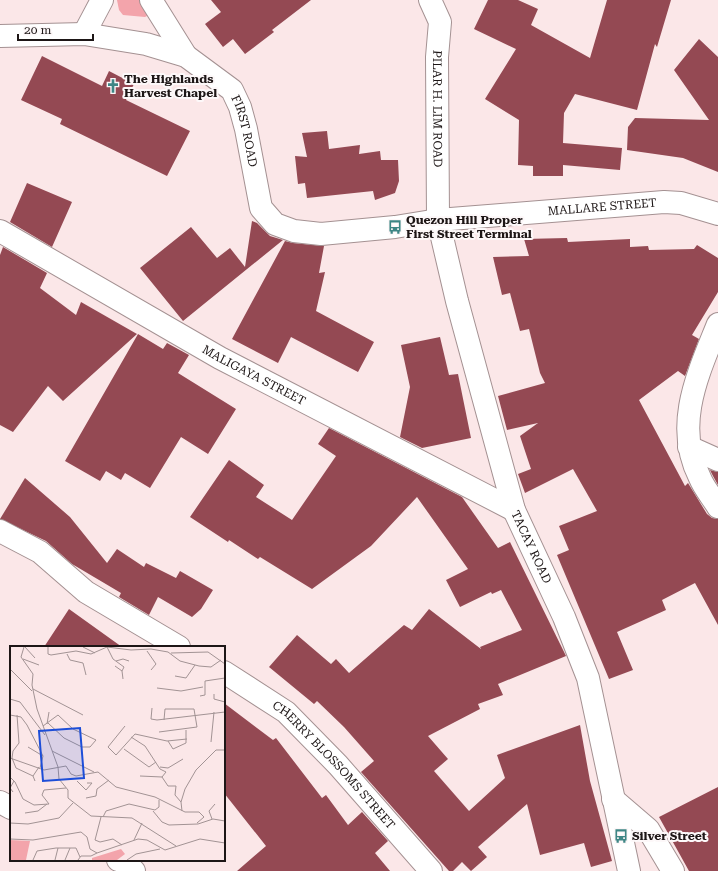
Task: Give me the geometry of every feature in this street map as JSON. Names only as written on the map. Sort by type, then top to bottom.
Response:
[{"type":"street","points":[[84,34],[102,0]]},
{"type":"street","points":[[151,0],[186,56]]},
{"type":"street","name":"PILAR H. LIM ROAD","points":[[430,0],[440,22],[437,57],[438,220]]},
{"type":"street","name":"FIRST ROAD","points":[[0,36],[84,34],[146,44],[186,56],[232,90],[240,107],[246,129],[261,208],[275,224],[294,231],[321,234],[394,227],[438,220]]},
{"type":"street","name":"MALLARE STREET","points":[[438,220],[664,202],[681,203],[718,214]]},
{"type":"street","name":"TACAY ROAD","points":[[438,220],[461,317],[514,510],[564,617],[588,678],[629,871]]},
{"type":"street","name":"MALIGAYA STREET","points":[[0,231],[220,358],[514,510]]},
{"type":"street","points":[[718,324],[696,379],[689,407],[687,427],[689,447],[700,478],[718,506]]},
{"type":"street","points":[[689,447],[718,460]]},
{"type":"street","points":[[0,531],[40,552],[86,592],[177,646]]},
{"type":"street","name":"CHERRY BLOSSOMS STREET","points":[[225,673],[286,712],[338,765],[431,871]]},
{"type":"street","points":[[613,799],[648,830],[674,871]]},
{"type":"street","points":[[0,802],[10,807]]},
{"type":"street","points":[[122,861],[125,862],[134,871]]},
{"type":"shaded area","points":[[117,0],[142,0],[149,15],[145,17],[123,15],[119,10]]},
{"type":"building","points":[[211,0],[311,0],[272,30],[274,32],[245,54],[233,39],[223,47],[205,24],[221,12]]},
{"type":"building","points":[[488,0],[518,0],[538,9],[531,25],[590,58],[607,0],[671,0],[657,47],[655,44],[637,110],[575,94],[564,113],[563,143],[622,148],[620,170],[563,165],[563,176],[533,176],[533,166],[518,165],[519,120],[485,99],[516,49],[474,29]]},
{"type":"building","points":[[699,39],[718,57],[718,172],[683,158],[627,150],[628,127],[635,118],[709,120],[674,70]]},
{"type":"building","points":[[42,56],[102,86],[109,71],[134,84],[126,100],[190,131],[167,176],[60,124],[62,119],[21,100]]},
{"type":"building","points":[[327,131],[329,149],[360,145],[359,154],[380,151],[381,160],[398,160],[399,181],[395,193],[375,200],[373,191],[307,198],[305,183],[298,184],[295,156],[307,157],[302,133]]},
{"type":"building","points":[[27,183],[72,202],[52,247],[10,222]]},
{"type":"building","points":[[252,221],[257,223],[270,236],[283,240],[183,321],[140,268],[191,227],[217,258],[230,248],[245,267]]},
{"type":"building","points":[[567,238],[568,242],[630,239],[630,247],[648,246],[649,250],[694,249],[697,245],[718,258],[718,292],[692,335],[699,339],[685,376],[678,371],[639,400],[685,486],[688,483],[707,514],[712,518],[718,519],[718,625],[695,583],[662,600],[666,610],[617,632],[633,670],[609,679],[557,555],[569,550],[559,526],[597,511],[573,469],[525,493],[518,474],[531,469],[520,436],[538,423],[507,430],[498,396],[545,383],[540,373],[529,329],[520,331],[510,293],[502,295],[493,257],[529,256],[524,239]]},
{"type":"building","points":[[285,241],[324,246],[319,273],[325,272],[316,311],[374,342],[358,372],[291,337],[278,363],[232,339]]},
{"type":"building","points":[[3,247],[47,273],[40,288],[76,315],[81,302],[137,334],[63,401],[48,386],[13,432],[0,425],[0,255]]},
{"type":"building","points":[[138,334],[163,349],[167,343],[189,355],[178,373],[236,409],[208,454],[181,437],[150,488],[125,473],[121,480],[106,471],[100,481],[65,461]]},
{"type":"building","points":[[440,337],[449,375],[458,374],[471,438],[422,448],[400,437],[410,387],[401,345]]},
{"type":"building","points":[[329,428],[462,497],[498,548],[510,542],[566,656],[498,684],[503,695],[478,704],[480,709],[428,736],[448,759],[434,771],[469,811],[505,778],[497,755],[580,725],[590,781],[612,861],[591,867],[584,843],[540,855],[527,804],[478,847],[487,857],[471,871],[462,862],[453,871],[449,871],[361,772],[374,761],[344,727],[317,701],[314,704],[269,667],[297,635],[331,664],[336,659],[349,673],[404,625],[412,630],[429,609],[481,649],[480,647],[522,630],[501,590],[492,594],[491,592],[460,607],[446,580],[468,569],[417,497],[371,546],[312,589],[260,557],[258,559],[229,540],[228,542],[190,517],[229,460],[264,485],[256,497],[292,520],[336,456],[318,444]]},
{"type":"building","points":[[710,470],[718,472],[718,485],[713,476]]},
{"type":"building","points":[[25,478],[70,517],[107,563],[117,549],[144,567],[146,563],[176,578],[180,571],[213,590],[201,609],[192,617],[158,597],[149,615],[119,597],[121,593],[72,564],[46,541],[0,519]]},
{"type":"building","points":[[69,609],[121,646],[45,646]]},
{"type":"building","points":[[225,704],[273,740],[276,738],[322,798],[326,795],[348,825],[362,812],[388,841],[375,853],[390,871],[237,871],[266,846],[225,794]]},
{"type":"building","points":[[718,787],[718,871],[689,871],[659,817]]},
{"type":"place","name":"The Highlands Harvest Chapel","points":[[113,86]]},
{"type":"place","name":"Quezon Hill Proper First Street Terminal","points":[[395,227]]},
{"type":"place","name":"Silver Street","points":[[621,836]]}]
